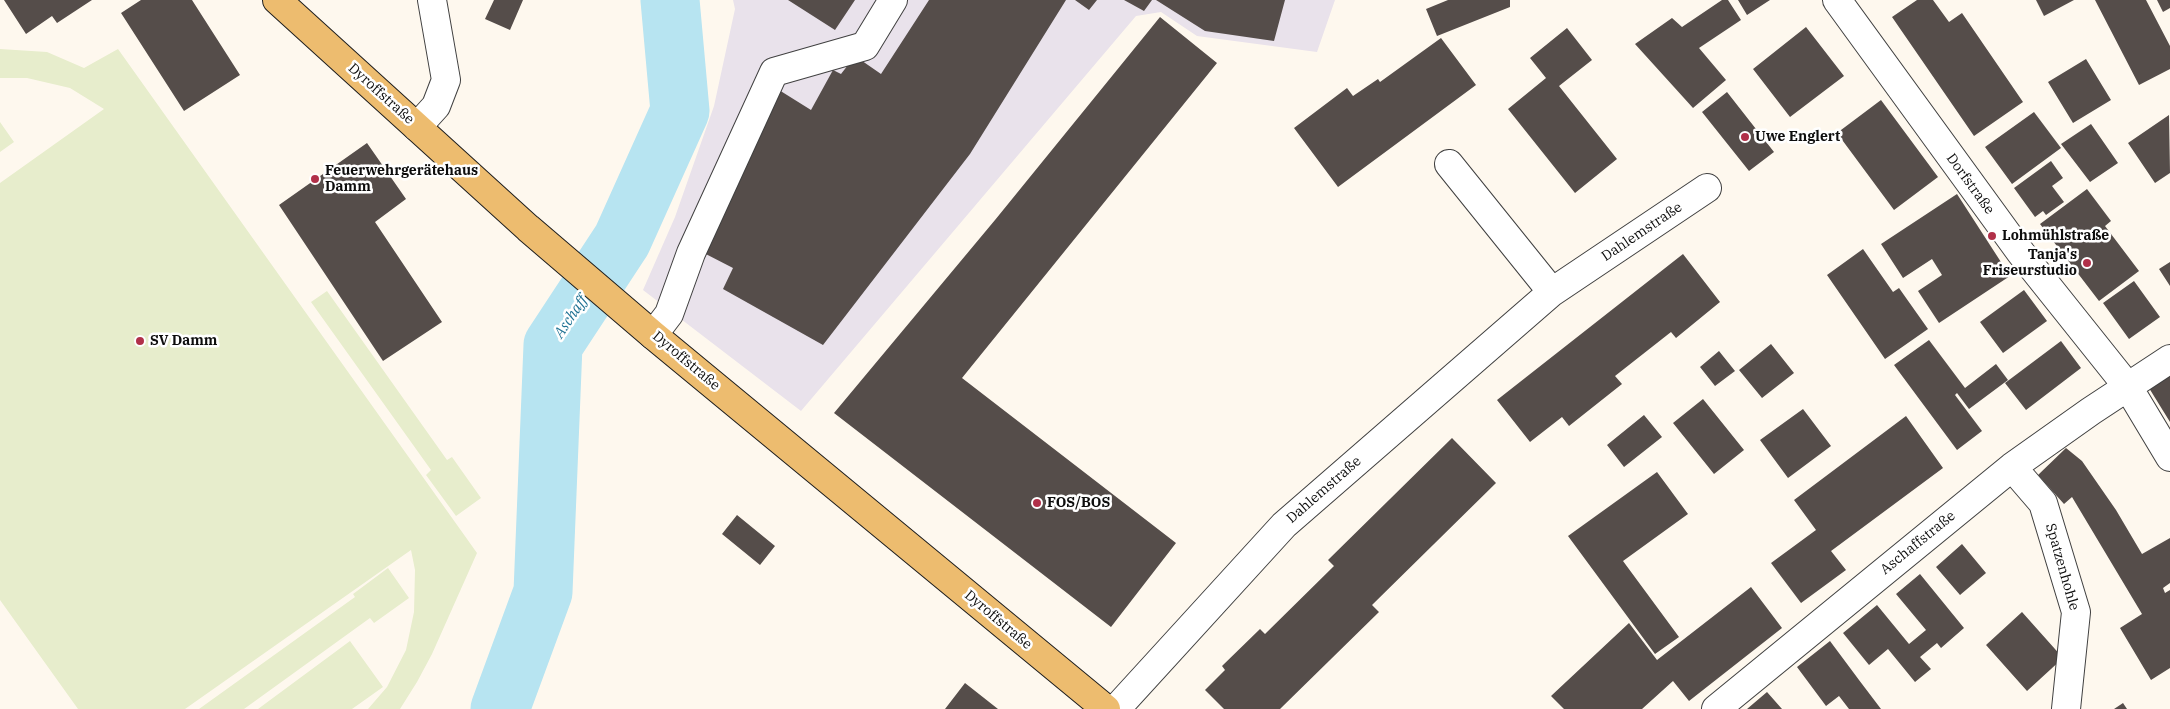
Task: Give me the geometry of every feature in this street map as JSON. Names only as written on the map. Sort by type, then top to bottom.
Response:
[{"type":"main road","name":"Dyroffstraße","points":[[278,0],[558,254],[653,335],[1106,709]]},
{"type":"street","points":[[417,127],[436,106],[446,80],[432,0]]},
{"type":"street","points":[[653,335],[669,314],[691,253],[774,72],[865,46],[893,0]]},
{"type":"street","name":"Dorfstraße","points":[[1837,0],[2021,253],[2128,387],[2170,457]]},
{"type":"street","points":[[1449,164],[1552,292]]},
{"type":"street","name":"Dahlemstraße","points":[[1116,709],[1284,525],[1552,292],[1708,188]]},
{"type":"street","points":[[2128,387],[2170,360]]},
{"type":"street","name":"Aschaffstraße","points":[[1716,709],[2012,467],[2128,387]]},
{"type":"street","name":"Spatzenhohle","points":[[2012,467],[2043,503],[2076,612],[2066,709]]},
{"type":"shaded area","points":[[733,0],[1335,0],[1317,52],[1197,36],[1161,12],[1136,16],[801,411],[643,290],[675,217],[714,106],[735,9]]},
{"type":"green space","name":"SV Damm","points":[[0,49],[47,52],[84,68],[118,49],[477,553],[432,654],[400,709],[368,709],[387,687],[406,650],[414,612],[415,570],[411,550],[185,709],[78,709],[0,600],[0,183],[104,109],[70,88],[27,78],[0,78]]},
{"type":"green space","points":[[0,122],[14,142],[0,152]]},
{"type":"green space","points":[[327,291],[447,460],[452,457],[481,498],[456,516],[426,475],[431,470],[311,302]]},
{"type":"green space","points":[[388,568],[409,598],[374,623],[370,618],[244,709],[199,709],[355,597],[353,594]]},
{"type":"green space","points":[[350,641],[383,687],[352,709],[258,709]]},
{"type":"building","points":[[4,0],[92,0],[57,23],[52,16],[26,34]]},
{"type":"building","points":[[141,0],[192,0],[240,75],[184,111],[121,13]]},
{"type":"building","points":[[494,0],[523,0],[510,30],[485,19]]},
{"type":"building","points":[[788,0],[855,0],[835,30]]},
{"type":"building","points":[[929,0],[1066,0],[970,154],[823,345],[723,289],[733,268],[698,250],[779,90],[811,110],[833,70],[841,74],[855,56],[881,74]]},
{"type":"building","points":[[1075,0],[1097,0],[1089,10]]},
{"type":"building","points":[[1124,0],[1152,0],[1144,11]]},
{"type":"building","points":[[1156,0],[1285,0],[1274,41],[1205,31]]},
{"type":"building","points":[[1448,0],[1510,0],[1510,7],[1437,36],[1426,9]]},
{"type":"building","points":[[1722,0],[1728,0],[1741,20],[1699,48],[1726,80],[1693,108],[1635,44],[1672,18],[1682,27]]},
{"type":"building","points":[[1738,0],[1770,0],[1747,15]]},
{"type":"building","points":[[1917,0],[1933,0],[1949,22],[1962,13],[2023,102],[1974,136],[1892,17]]},
{"type":"building","points":[[2036,0],[2074,0],[2044,16]]},
{"type":"building","points":[[2095,0],[2146,0],[2170,46],[2170,69],[2139,85]]},
{"type":"building","points":[[2157,0],[2170,0],[2170,8],[2163,12]]},
{"type":"building","points":[[1160,17],[1217,63],[962,378],[1176,543],[1111,627],[834,413],[995,220]]},
{"type":"building","points":[[1806,27],[1844,76],[1790,117],[1753,69]]},
{"type":"building","points":[[1567,28],[1592,60],[1559,86],[1617,159],[1575,193],[1508,109],[1546,78],[1530,58]]},
{"type":"building","points":[[1441,38],[1476,85],[1338,187],[1294,128],[1347,88],[1353,96],[1378,79],[1380,82]]},
{"type":"building","points":[[2086,59],[2111,100],[2073,123],[2048,82]]},
{"type":"building","points":[[1727,92],[1774,152],[1749,171],[1702,112]]},
{"type":"building","points":[[1881,100],[1938,177],[1894,210],[1837,133]]},
{"type":"building","points":[[2034,112],[2061,148],[2012,184],[1985,147]]},
{"type":"building","points":[[2169,115],[2170,173],[2155,183],[2128,143]]},
{"type":"building","points":[[2091,124],[2118,163],[2090,182],[2061,144]]},
{"type":"building","points":[[367,143],[406,199],[375,222],[442,322],[383,361],[279,205]]},
{"type":"building","points":[[2051,161],[2063,178],[2052,186],[2064,202],[2046,215],[2043,211],[2035,217],[2014,188]]},
{"type":"building","points":[[2087,189],[2111,221],[2105,226],[2139,271],[2099,301],[2040,224]]},
{"type":"building","points":[[1957,194],[2010,276],[1939,323],[1918,291],[1942,275],[1932,259],[1903,278],[1881,244]]},
{"type":"building","points":[[1863,249],[1893,292],[1899,288],[1928,329],[1885,359],[1827,275]]},
{"type":"building","points":[[1683,254],[1720,302],[1676,338],[1671,332],[1615,376],[1622,384],[1569,426],[1562,417],[1530,442],[1497,400]]},
{"type":"building","points":[[2170,262],[2170,286],[2159,269]]},
{"type":"building","points":[[2134,281],[2160,317],[2129,339],[2103,303]]},
{"type":"building","points":[[2024,290],[2047,321],[2003,353],[1980,322]]},
{"type":"building","points":[[1929,340],[1965,388],[1996,364],[2008,380],[1969,409],[1957,393],[1955,395],[1982,431],[1957,450],[1894,365]]},
{"type":"building","points":[[2061,341],[2081,368],[2026,410],[2005,383]]},
{"type":"building","points":[[1771,344],[1794,373],[1762,398],[1739,370]]},
{"type":"building","points":[[1719,351],[1735,371],[1715,386],[1700,367]]},
{"type":"building","points":[[2170,376],[2170,422],[2149,388]]},
{"type":"building","points":[[1703,399],[1744,450],[1714,474],[1673,423]]},
{"type":"building","points":[[1803,409],[1831,446],[1788,478],[1760,440]]},
{"type":"building","points":[[1644,415],[1662,437],[1624,467],[1607,445]]},
{"type":"building","points":[[1906,416],[1943,468],[1831,551],[1846,570],[1801,603],[1771,563],[1816,530],[1794,500]]},
{"type":"building","points":[[1452,438],[1496,483],[1372,605],[1379,612],[1280,709],[1224,709],[1205,690],[1225,670],[1222,666],[1260,629],[1265,634],[1334,566],[1328,560]]},
{"type":"building","points":[[2066,448],[2082,461],[2116,510],[2142,554],[2170,538],[2170,583],[2163,588],[2165,593],[2170,590],[2170,668],[2151,680],[2120,628],[2142,614],[2072,497],[2064,504],[2038,475]]},
{"type":"building","points":[[1657,472],[1688,514],[1623,561],[1679,637],[1655,654],[1568,536]]},
{"type":"building","points":[[737,515],[775,546],[760,565],[722,534]]},
{"type":"building","points":[[1962,544],[1986,573],[1960,595],[1936,567]]},
{"type":"building","points":[[1920,574],[1964,628],[1941,648],[1937,643],[1920,657],[1931,669],[1915,682],[1888,649],[1869,665],[1843,633],[1877,605],[1909,644],[1926,630],[1896,594]]},
{"type":"building","points":[[1751,587],[1782,628],[1689,701],[1673,681],[1642,709],[1564,709],[1551,696],[1629,623],[1657,660]]},
{"type":"building","points":[[2022,612],[2063,658],[2027,691],[1986,645]]},
{"type":"building","points":[[1830,641],[1881,709],[1849,709],[1839,696],[1826,706],[1797,667]]},
{"type":"building","points":[[965,683],[998,709],[945,709]]},
{"type":"building","points":[[1767,692],[1782,709],[1747,709]]},
{"type":"building","points":[[2123,703],[2127,709],[2114,709]]},
{"type":"waterway","name":"Aschaff","points":[[500,709],[543,592],[553,345],[622,240],[680,111],[670,0]]},
{"type":"place","name":"Uwe Englert","points":[[1745,137]]},
{"type":"place","name":"Feuerwehrgerätehaus Damm","points":[[315,179]]},
{"type":"place","name":"Lohmühlstraße","points":[[1992,236]]},
{"type":"place","name":"Tanja's Friseurstudio","points":[[2087,263]]},
{"type":"place","name":"SV Damm","points":[[140,341]]},
{"type":"place","name":"FOS/BOS","points":[[1037,503]]}]
